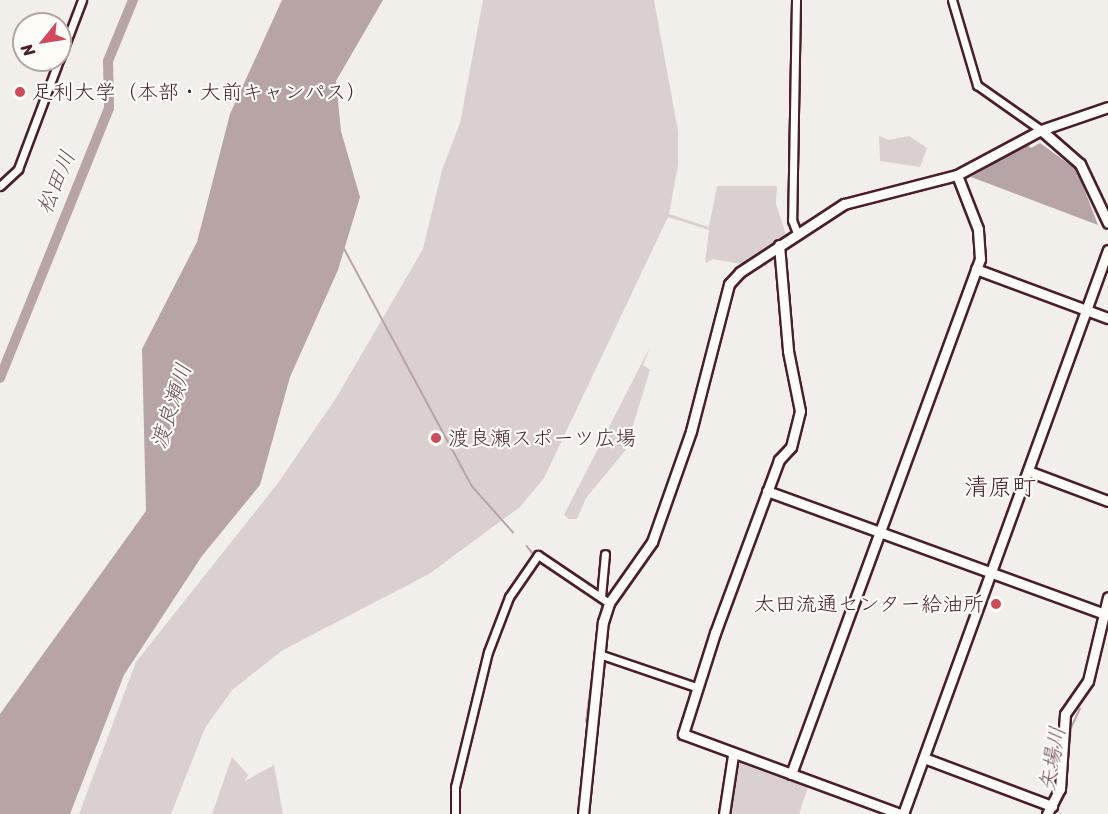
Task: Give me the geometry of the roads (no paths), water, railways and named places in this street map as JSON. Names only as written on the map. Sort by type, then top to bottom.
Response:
[{"type":"street","points":[[72,27],[82,0]]},
{"type":"street","points":[[796,0],[792,219],[797,233]]},
{"type":"street","points":[[952,0],[977,85],[1041,130],[1080,164],[1108,223]]},
{"type":"street","points":[[0,186],[18,169],[55,72]]},
{"type":"street","points":[[605,600],[652,542],[690,431],[726,289],[740,272],[797,233],[856,199],[957,175],[1041,130],[1108,107]]},
{"type":"street","points":[[791,774],[976,269],[981,239],[957,175]]},
{"type":"street","points":[[779,245],[788,351],[801,400],[790,447],[779,460],[767,491],[696,687],[683,734],[733,755],[902,814],[1108,250]]},
{"type":"street","points":[[976,269],[1108,318]]},
{"type":"street","points":[[1028,471],[1108,501]]},
{"type":"street","points":[[767,491],[1107,614]]},
{"type":"street","points":[[583,814],[605,600],[606,554]]},
{"type":"street","points":[[455,814],[455,787],[488,652],[512,592],[540,555],[605,600]]},
{"type":"street","points":[[924,758],[1050,810],[1060,789],[1065,714],[1088,681],[1107,614],[1108,597]]},
{"type":"street","points":[[599,654],[696,687]]},
{"type":"street","points":[[724,814],[733,755]]},
{"type":"water","name":"渡良瀬川","points":[[282,0],[383,0],[336,81],[341,131],[360,197],[338,270],[290,377],[260,485],[202,556],[124,675],[70,814],[0,814],[0,714],[146,511],[142,349],[197,242],[230,114]]},
{"type":"water","points":[[1040,143],[1077,170],[1098,225],[971,177],[1027,144],[1031,148]]},
{"type":"waterway","name":"松田川","points":[[0,378],[109,108],[108,61],[133,0]]},
{"type":"waterway","points":[[1005,101],[1042,125]]},
{"type":"waterway","points":[[344,248],[472,486],[513,532]]},
{"type":"waterway","points":[[527,546],[534,555]]},
{"type":"waterway","points":[[601,614],[602,605]]},
{"type":"waterway","points":[[586,722],[597,637]]},
{"type":"waterway","points":[[1069,722],[1075,707]]},
{"type":"waterway","name":"矢場川","points":[[1054,814],[1065,794],[1071,728],[1080,709]]},
{"type":"place","name":"足利大学（本部・大前キャンパス）","points":[[20,92]]},
{"type":"place","name":"渡良瀬スポーツ広場","points":[[436,438]]},
{"type":"place","name":"太田流通センター給油所","points":[[996,604]]},
{"type":"district","name":"清原町","points":[[1000,488]]}]
